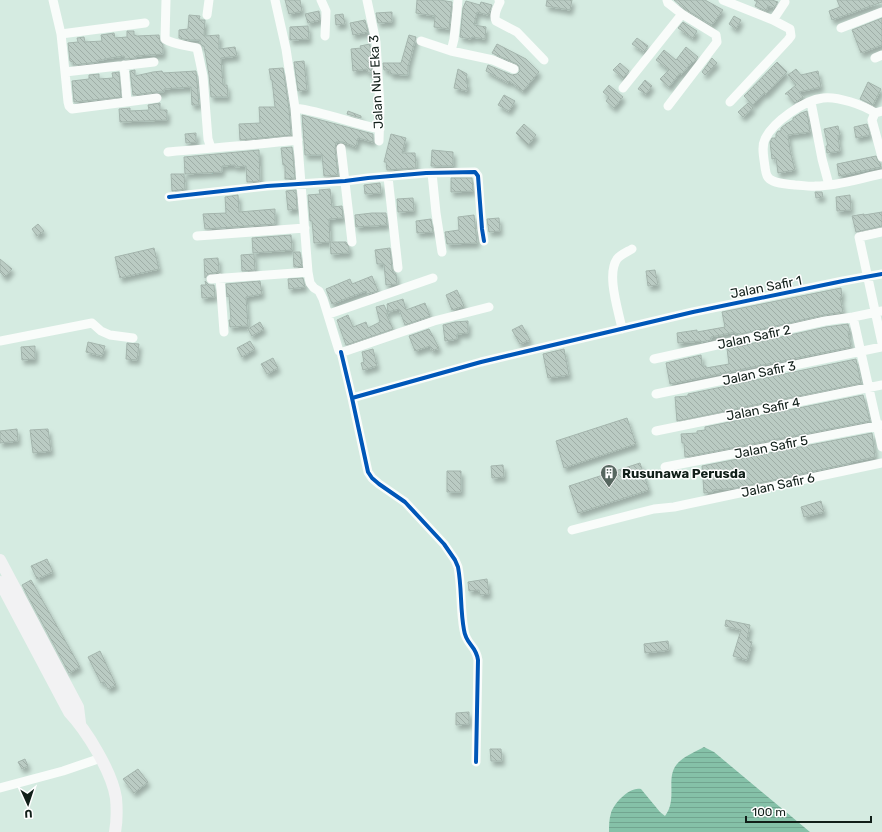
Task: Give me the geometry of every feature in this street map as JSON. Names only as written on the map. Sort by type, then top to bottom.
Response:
[{"type":"street","points":[[54,0],[62,34],[68,102],[72,109],[157,98]]},
{"type":"street","points":[[166,0],[164,39],[168,42],[197,48],[203,76],[208,139],[211,148]]},
{"type":"street","points":[[207,15],[209,0]]},
{"type":"street","points":[[275,0],[286,49],[295,108],[310,283],[319,291],[329,314],[341,352],[368,472],[372,478],[405,502],[444,544],[453,556],[458,567],[464,631],[467,642],[477,652],[478,660],[476,762]]},
{"type":"street","points":[[321,0],[326,10],[325,36]]},
{"type":"street","name":"Jalan Nur Eka 3","points":[[367,0],[376,42],[380,94],[379,141]]},
{"type":"street","points":[[451,51],[454,39],[458,0]]},
{"type":"street","points":[[499,0],[500,2],[495,14],[496,21],[517,32],[544,60]]},
{"type":"street","points":[[667,0],[682,14],[716,35],[717,42],[668,106]]},
{"type":"street","points":[[722,0],[773,20],[790,29],[791,36],[730,102]]},
{"type":"street","points":[[773,20],[785,2]]},
{"type":"street","points":[[841,28],[882,12]]},
{"type":"street","points":[[624,88],[682,14]]},
{"type":"street","points":[[62,34],[145,23]]},
{"type":"street","points":[[421,41],[451,51],[484,57],[514,69]]},
{"type":"street","points":[[65,72],[154,62]]},
{"type":"street","points":[[124,65],[127,101]]},
{"type":"street","points":[[882,157],[872,120],[879,112],[830,98],[821,98],[798,107],[780,120],[764,140],[763,152],[767,176],[780,184],[816,186],[829,185],[882,174]]},
{"type":"street","points":[[811,102],[822,159],[829,185]]},
{"type":"street","points":[[295,108],[314,111],[380,129]]},
{"type":"street","points":[[168,152],[298,140]]},
{"type":"street","points":[[341,148],[352,242]]},
{"type":"street","points":[[169,197],[432,173],[476,172],[484,241]]},
{"type":"street","points":[[432,173],[442,252]]},
{"type":"street","points":[[388,177],[398,268]]},
{"type":"street","points":[[197,236],[305,228]]},
{"type":"street","points":[[882,232],[859,237],[867,277],[879,312],[882,344]]},
{"type":"street","points":[[622,329],[613,285],[612,269],[617,258],[632,249]]},
{"type":"street","points":[[224,332],[216,279],[308,272]]},
{"type":"street","name":"Jalan Safir 1","points":[[352,398],[481,362],[693,312],[882,274]]},
{"type":"street","points":[[329,314],[433,278]]},
{"type":"street","points":[[341,352],[434,321],[489,307]]},
{"type":"street","name":"Jalan Safir 2","points":[[654,359],[825,321],[879,312]]},
{"type":"street","points":[[854,317],[880,426],[882,447]]},
{"type":"street","points":[[0,341],[92,323],[101,331],[110,335],[133,338]]},
{"type":"street","name":"Jalan Safir 3","points":[[656,394],[882,347]]},
{"type":"street","name":"Jalan Safir 4","points":[[656,431],[882,385]]},
{"type":"street","name":"Jalan Safir 5","points":[[665,467],[880,426]]},
{"type":"street","name":"Jalan Safir 6","points":[[572,530],[654,509],[674,507],[882,463]]},
{"type":"street","points":[[0,560],[78,707],[80,724]]},
{"type":"street","points":[[0,582],[69,712],[80,724],[101,758],[116,796],[117,811],[115,832]]},
{"type":"street","points":[[0,788],[56,773],[101,758]]},
{"type":"shaded area","points":[[704,747],[714,752],[810,832],[609,832],[610,815],[615,805],[623,796],[632,790],[641,789],[665,816],[671,802],[671,780],[675,767],[680,761]]},
{"type":"building","points":[[285,0],[300,0],[302,11],[289,14]]},
{"type":"building","points":[[417,0],[440,0],[452,2],[449,29],[434,27],[435,16],[416,13]]},
{"type":"building","points":[[547,0],[572,0],[570,10],[546,6]]},
{"type":"building","points":[[674,0],[705,0],[723,10],[712,25],[688,11]]},
{"type":"building","points":[[754,0],[772,0],[778,2],[774,8],[768,6],[766,11],[755,6],[757,2]]},
{"type":"building","points":[[837,0],[882,0],[882,2],[832,20],[829,11],[840,7]]},
{"type":"building","points":[[466,1],[480,5],[481,2],[492,5],[488,15],[477,12],[474,25],[486,27],[485,39],[460,37],[463,8]]},
{"type":"building","points":[[319,11],[320,20],[308,23],[305,14]]},
{"type":"building","points":[[392,12],[392,22],[378,23],[376,13]]},
{"type":"building","points":[[343,14],[345,24],[336,25],[335,15]]},
{"type":"building","points":[[189,15],[200,16],[199,20],[205,20],[204,36],[219,35],[219,49],[235,47],[237,56],[221,58],[223,85],[227,85],[228,97],[211,97],[204,46],[200,43],[200,40],[179,38],[179,30],[188,29]]},
{"type":"building","points":[[734,16],[741,20],[736,29],[729,24]]},
{"type":"building","points":[[882,18],[882,45],[861,53],[852,30]]},
{"type":"building","points":[[365,20],[368,32],[353,35],[350,23]]},
{"type":"building","points":[[683,22],[697,31],[693,38],[678,28]]},
{"type":"building","points":[[308,26],[309,39],[290,40],[290,27]]},
{"type":"building","points":[[127,31],[134,31],[134,35],[137,36],[159,35],[160,42],[163,45],[163,54],[136,56],[136,58],[125,59],[124,56],[98,60],[98,62],[74,65],[73,62],[70,61],[68,43],[78,42],[77,38],[84,37],[85,42],[102,41],[101,35],[114,33],[115,38],[127,37]]},
{"type":"building","points":[[409,35],[416,37],[408,67],[408,75],[390,74],[390,70],[384,70],[383,63],[401,63]]},
{"type":"building","points":[[637,38],[648,46],[644,52],[632,44]]},
{"type":"building","points":[[370,44],[372,73],[368,73],[367,69],[353,71],[351,49],[361,48],[360,46]]},
{"type":"building","points":[[497,44],[526,59],[539,72],[523,91],[509,81],[508,83],[486,71],[488,65],[512,75],[517,74],[520,71],[517,64],[492,53]]},
{"type":"building","points":[[686,47],[698,57],[682,74],[680,73],[669,87],[660,79],[669,70],[656,60],[664,50],[676,60]]},
{"type":"building","points":[[712,58],[717,63],[705,75],[702,72]]},
{"type":"building","points":[[304,61],[307,90],[298,91],[294,62]]},
{"type":"building","points":[[777,62],[787,72],[753,105],[744,96]]},
{"type":"building","points":[[620,63],[629,71],[623,78],[613,70]]},
{"type":"building","points":[[283,68],[291,135],[240,140],[239,124],[260,123],[259,107],[275,107],[272,80],[269,69]]},
{"type":"building","points":[[458,69],[467,74],[467,91],[454,88]]},
{"type":"building","points":[[796,69],[801,75],[818,71],[821,87],[799,92],[803,97],[795,103],[787,94],[785,94],[796,85],[788,75]]},
{"type":"building","points":[[135,70],[135,76],[162,71],[163,73],[196,71],[199,105],[192,105],[191,87],[164,89],[164,92],[133,95],[130,71]]},
{"type":"building","points":[[119,72],[121,97],[74,102],[72,81],[89,79],[89,75],[99,74],[99,79],[113,78],[112,73]]},
{"type":"building","points":[[645,80],[652,86],[646,94],[638,89]]},
{"type":"building","points":[[868,82],[881,89],[873,105],[860,99]]},
{"type":"building","points":[[609,85],[623,97],[614,108],[606,101],[609,97],[603,92]]},
{"type":"building","points":[[504,95],[515,101],[509,111],[498,105]]},
{"type":"building","points":[[160,103],[160,110],[167,110],[167,120],[120,122],[119,109],[130,108],[130,111],[149,110],[148,105]]},
{"type":"building","points":[[748,103],[753,108],[743,117],[738,112]]},
{"type":"building","points":[[348,111],[361,116],[361,118],[347,114]]},
{"type":"building","points":[[807,111],[810,132],[788,135],[795,170],[778,173],[776,158],[772,159],[770,142],[772,138],[776,138],[776,134],[778,131],[781,131],[781,128],[793,120],[793,118]]},
{"type":"building","points":[[302,115],[373,134],[373,142],[358,138],[356,147],[343,142],[336,142],[335,149],[338,175],[324,176],[322,155],[305,155]]},
{"type":"building","points":[[524,124],[536,135],[528,145],[516,133]]},
{"type":"building","points":[[867,124],[870,135],[856,138],[854,127]]},
{"type":"building","points":[[838,126],[840,135],[838,136],[840,151],[827,153],[826,146],[828,146],[824,129]]},
{"type":"building","points":[[196,133],[196,142],[186,143],[185,134]]},
{"type":"building","points":[[391,134],[406,138],[402,153],[415,153],[416,168],[387,170],[386,162],[384,162]]},
{"type":"building","points":[[292,147],[295,178],[285,179],[285,165],[283,165],[281,148]]},
{"type":"building","points":[[259,150],[260,181],[247,182],[246,166],[222,166],[222,172],[185,174],[184,157]]},
{"type":"building","points":[[432,150],[453,152],[453,166],[431,166]]},
{"type":"building","points":[[876,156],[881,167],[839,176],[837,164]]},
{"type":"building","points":[[171,174],[184,174],[185,189],[172,191]]},
{"type":"building","points":[[451,178],[472,178],[473,191],[451,192]]},
{"type":"building","points":[[380,183],[381,193],[365,194],[364,185]]},
{"type":"building","points":[[330,189],[332,207],[342,206],[343,218],[329,219],[330,242],[314,243],[312,221],[310,221],[308,195],[320,194],[319,190]]},
{"type":"building","points":[[296,190],[297,209],[288,210],[286,191]]},
{"type":"building","points":[[815,192],[822,192],[823,197],[816,198]]},
{"type":"building","points":[[238,195],[239,212],[275,209],[275,224],[205,229],[203,214],[226,213],[225,197]]},
{"type":"building","points":[[850,195],[851,210],[837,211],[836,197]]},
{"type":"building","points":[[413,198],[414,211],[398,212],[397,199]]},
{"type":"building","points":[[882,212],[882,226],[856,232],[852,216]]},
{"type":"building","points":[[386,213],[387,225],[356,227],[355,215]]},
{"type":"building","points":[[474,215],[477,243],[447,244],[445,232],[459,230],[458,217]]},
{"type":"building","points":[[499,218],[500,231],[489,232],[487,219]]},
{"type":"building","points":[[431,219],[433,232],[417,233],[416,221]]},
{"type":"building","points":[[38,224],[44,231],[37,236],[32,229]]},
{"type":"building","points":[[291,235],[292,250],[253,253],[252,238]]},
{"type":"building","points":[[330,242],[346,242],[349,247],[349,253],[331,254]]},
{"type":"building","points":[[154,248],[159,269],[120,278],[115,257]]},
{"type":"building","points":[[390,248],[392,269],[396,274],[397,284],[386,285],[384,264],[377,264],[375,250]]},
{"type":"building","points":[[293,252],[300,252],[302,266],[294,267]]},
{"type":"building","points":[[254,254],[255,270],[242,271],[241,255]]},
{"type":"building","points":[[218,258],[219,272],[208,274],[205,278],[204,259]]},
{"type":"building","points":[[0,259],[12,269],[5,277],[0,272]]},
{"type":"building","points":[[655,270],[658,285],[648,286],[646,271]]},
{"type":"building","points":[[372,276],[378,291],[367,294],[366,291],[332,304],[326,289],[350,279],[352,284]]},
{"type":"building","points":[[303,278],[305,287],[289,289],[288,279]]},
{"type":"building","points":[[205,281],[209,285],[214,285],[215,297],[202,298],[201,285],[206,285]]},
{"type":"building","points":[[260,281],[262,294],[246,297],[248,326],[230,327],[229,320],[231,320],[229,296],[227,297],[226,284]]},
{"type":"building","points":[[841,288],[842,297],[840,297],[843,312],[740,334],[735,332],[711,337],[711,340],[701,342],[678,343],[677,333],[697,330],[697,332],[725,327],[722,312]]},
{"type":"building","points":[[457,290],[464,306],[452,310],[446,295]]},
{"type":"building","points":[[403,299],[406,310],[425,303],[430,316],[405,325],[399,309],[388,312],[387,304]]},
{"type":"building","points":[[384,305],[388,314],[386,314],[393,329],[346,345],[337,320],[348,315],[353,327],[366,322],[368,328],[380,322],[376,307]]},
{"type":"building","points":[[468,321],[468,333],[457,334],[457,339],[445,341],[443,325]]},
{"type":"building","points":[[260,322],[264,329],[252,336],[248,329]]},
{"type":"building","points":[[848,324],[851,347],[670,384],[666,363],[701,355],[702,366],[706,366],[706,368],[729,364],[727,349],[826,327]]},
{"type":"building","points":[[522,325],[530,340],[520,344],[512,330]]},
{"type":"building","points":[[429,329],[439,348],[432,351],[430,346],[415,351],[409,336]]},
{"type":"building","points":[[250,341],[255,349],[242,357],[237,348]]},
{"type":"building","points":[[88,342],[105,346],[102,356],[86,352]]},
{"type":"building","points":[[127,343],[139,344],[137,360],[126,359]]},
{"type":"building","points":[[35,346],[35,359],[22,360],[21,347]]},
{"type":"building","points":[[373,349],[377,366],[363,370],[361,363],[364,362],[362,352]]},
{"type":"building","points":[[564,349],[569,375],[548,378],[543,354]]},
{"type":"building","points":[[273,358],[278,368],[267,374],[261,364]]},
{"type":"building","points":[[856,359],[861,383],[677,421],[675,397],[688,396],[688,394]]},
{"type":"building","points":[[863,395],[870,421],[685,457],[684,443],[682,443],[681,434],[697,433],[697,431],[705,430],[705,427]]},
{"type":"building","name":"Rusunawa Perusda","points":[[627,418],[636,444],[564,468],[556,441]]},
{"type":"building","points":[[17,429],[18,441],[0,443],[0,431]]},
{"type":"building","points":[[48,429],[51,451],[33,453],[30,430]]},
{"type":"building","points":[[872,433],[875,457],[736,488],[713,490],[713,492],[704,493],[702,466]]},
{"type":"building","name":"Rusunawa Perusda","points":[[640,463],[649,490],[578,513],[569,486]]},
{"type":"building","points":[[503,465],[504,477],[492,478],[491,466]]},
{"type":"building","points":[[447,471],[461,471],[461,492],[447,492]]},
{"type":"building","points":[[821,501],[824,512],[804,517],[801,507]]},
{"type":"building","points":[[47,559],[53,572],[37,579],[31,566]]},
{"type":"building","points":[[487,579],[489,594],[480,595],[479,590],[469,591],[468,582]]},
{"type":"building","points":[[31,580],[80,667],[69,673],[22,585]]},
{"type":"building","points":[[726,620],[750,625],[747,640],[752,642],[747,660],[733,656],[741,630],[725,626]]},
{"type":"building","points":[[668,641],[669,650],[645,653],[644,644]]},
{"type":"building","points":[[100,651],[116,685],[108,689],[104,682],[101,683],[88,657]]},
{"type":"building","points":[[469,712],[469,724],[456,725],[456,713]]},
{"type":"building","points":[[490,749],[501,749],[502,761],[491,761]]},
{"type":"building","points":[[25,759],[28,766],[22,769],[18,762]]},
{"type":"building","points":[[138,769],[148,782],[134,793],[123,779]]},
{"type":"cycle path","points":[[169,197],[267,186],[345,181],[426,173],[475,172],[478,176],[484,241]]},
{"type":"cycle path","points":[[341,352],[352,398],[481,362],[693,312],[882,274]]},
{"type":"cycle path","points":[[352,398],[368,472],[379,484],[405,502],[444,544],[458,567],[465,635],[475,651],[478,660],[476,762]]},
{"type":"place","name":"Rusunawa Perusda","points":[[609,488]]}]
